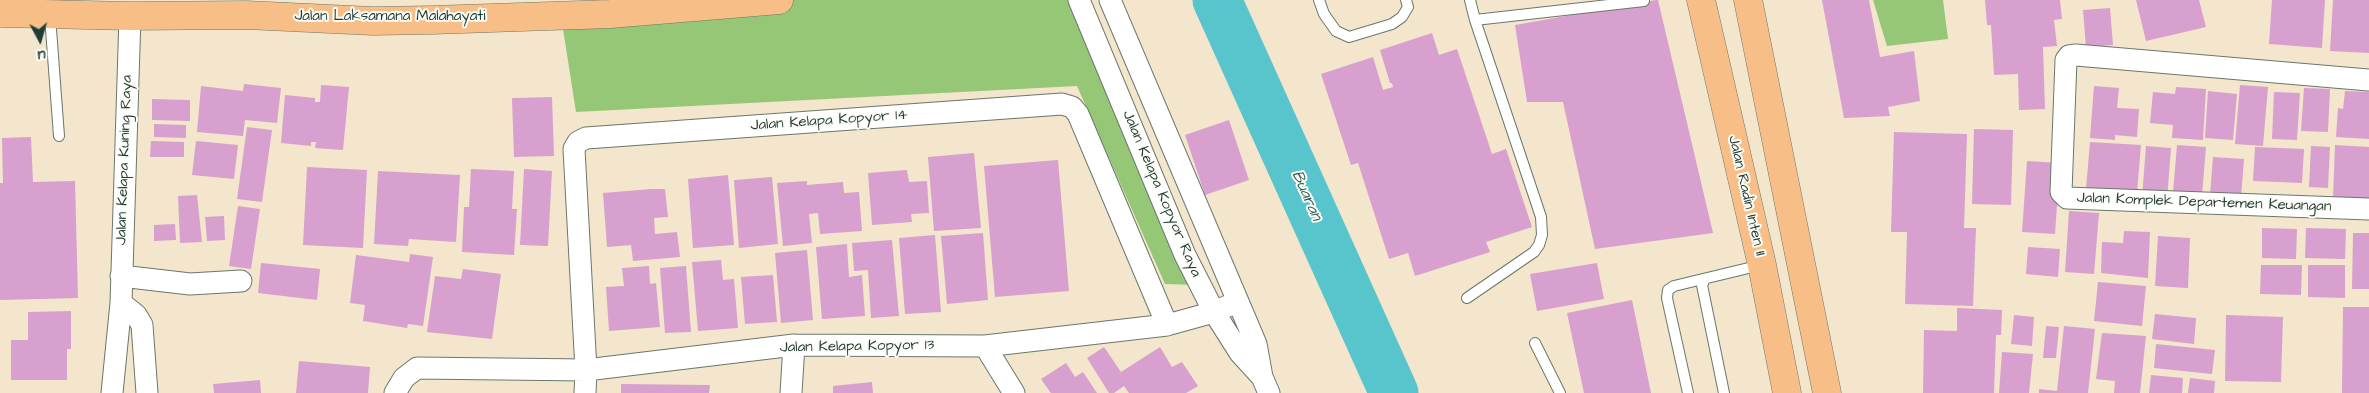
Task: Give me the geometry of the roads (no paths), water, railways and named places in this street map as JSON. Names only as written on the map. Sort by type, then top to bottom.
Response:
[{"type":"main road","name":"Jalan Laksamana Malahayati","points":[[0,13],[246,16],[379,10],[425,10],[610,14],[779,0]]},
{"type":"main road","name":"Jalan Radin Inten II","points":[[1701,0],[1762,265],[1786,393]]},
{"type":"main road","points":[[1748,0],[1827,393]]},
{"type":"street","name":"Jalan Kelapa Kopyor Raya","points":[[1079,0],[1185,255],[1214,312],[1240,353],[1266,385]]},
{"type":"street","name":"Jalan Kelapa Kopyor Raya","points":[[1110,0],[1256,344],[1266,385]]},
{"type":"street","name":"Jalan Kelapa Kuning Raya","points":[[112,393],[121,303],[120,276],[130,16]]},
{"type":"street","name":"Jalan Komplek Departemen Keuangan","points":[[2369,80],[2069,56],[2066,60],[2061,192],[2067,198],[2369,209]]},
{"type":"street","name":"Jalan Kelapa Kopyor 14","points":[[586,370],[574,149],[578,142],[586,138],[1062,104],[1072,107],[1078,114],[1167,325]]},
{"type":"street","points":[[120,276],[190,284],[242,281]]},
{"type":"street","name":"Jalan Kelapa Kopyor 13","points":[[396,393],[404,378],[417,368],[586,370],[794,345],[985,346],[1167,325],[1214,312],[1237,302]]},
{"type":"street","points":[[121,303],[136,315],[142,325],[147,393]]},
{"type":"street","points":[[791,393],[794,345]]},
{"type":"street","points":[[985,346],[1014,393]]},
{"type":"street","points":[[585,393],[586,370]]},
{"type":"lane","points":[[1319,0],[1324,14],[1336,31],[1349,36],[1402,18],[1408,7],[1406,0]]},
{"type":"lane","points":[[1467,298],[1534,252],[1539,245],[1542,235],[1540,217],[1470,0]]},
{"type":"lane","points":[[1475,20],[1644,1]]},
{"type":"lane","points":[[50,15],[59,136]]},
{"type":"lane","points":[[1688,393],[1667,298],[1668,290],[1674,286],[1762,265]]},
{"type":"lane","points":[[1705,279],[1702,285],[1724,393]]},
{"type":"lane","points":[[1535,343],[1560,393]]},
{"type":"waterway","name":"Buaran","points":[[1217,0],[1394,393]]}]
